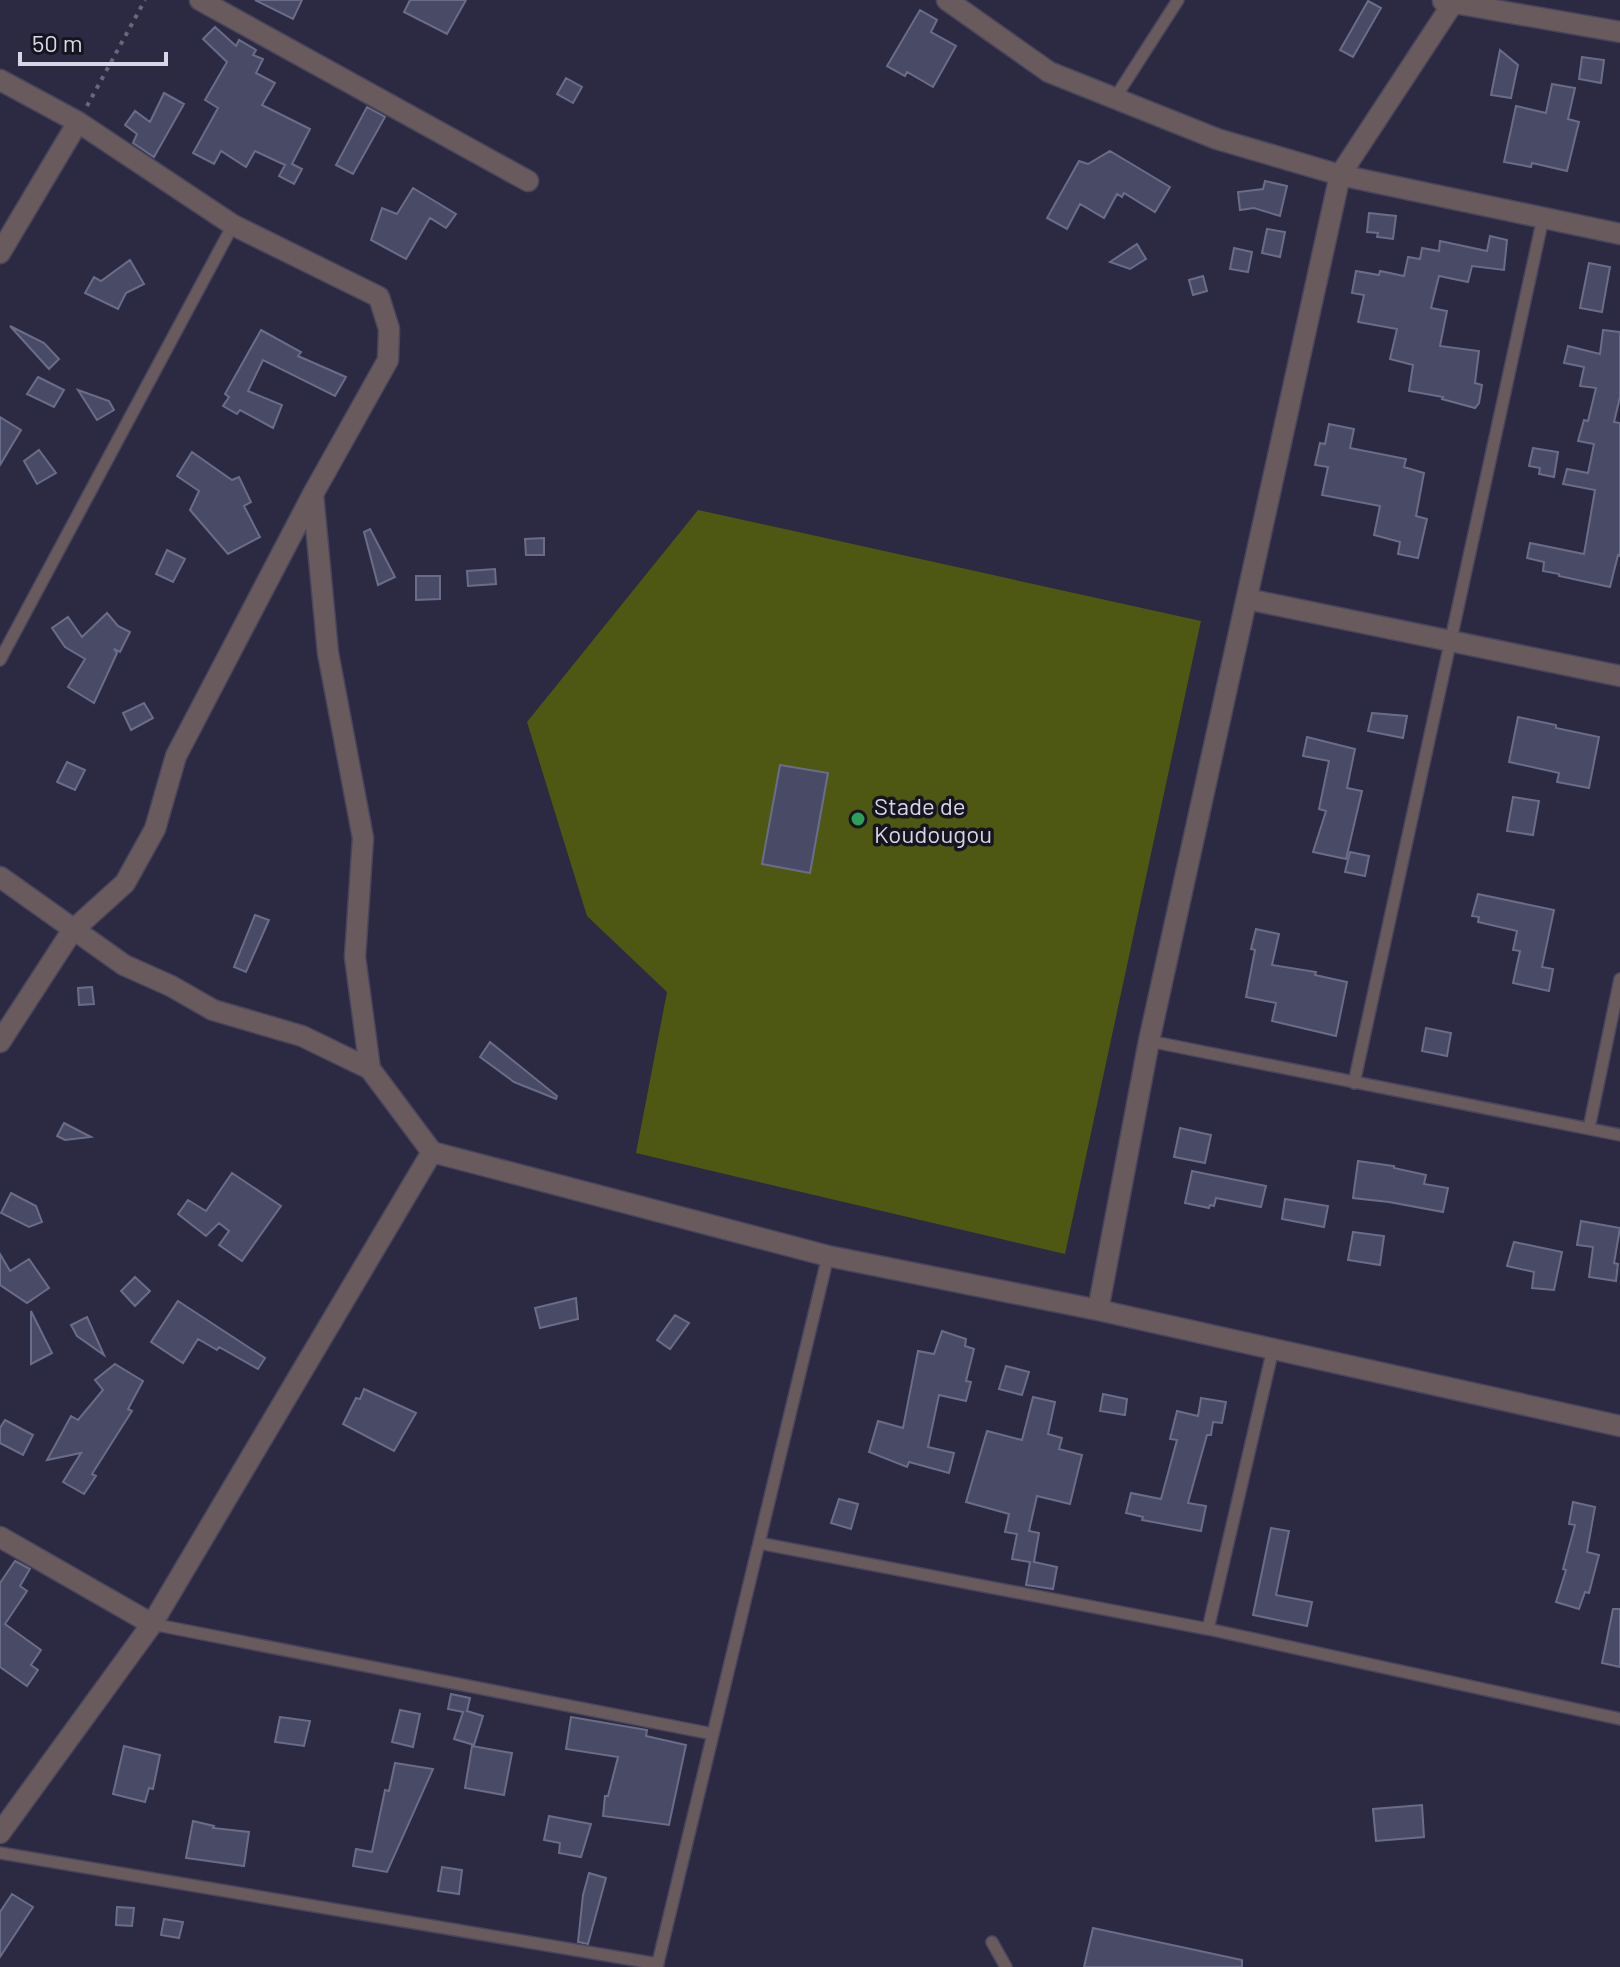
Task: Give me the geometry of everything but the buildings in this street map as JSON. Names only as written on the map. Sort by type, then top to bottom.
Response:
[{"type":"street","points":[[200,0],[528,181]]},
{"type":"street","points":[[947,0],[1049,72],[1217,139],[1340,175],[1620,234]]},
{"type":"street","points":[[1098,1310],[1149,1041],[1340,175],[1449,1],[1620,32]]},
{"type":"street","points":[[0,80],[78,122],[233,225],[379,297],[389,329],[388,360],[313,494],[176,756],[155,829],[125,883],[72,931],[0,1042]]},
{"type":"street","points":[[0,253],[78,122]]},
{"type":"street","points":[[313,494],[328,653],[363,838],[355,957],[370,1069]]},
{"type":"street","points":[[1247,599],[1620,676]]},
{"type":"street","points":[[0,877],[124,965],[171,986],[213,1010],[302,1036],[370,1069],[432,1152],[828,1256],[1098,1310],[1620,1426]]},
{"type":"street","points":[[0,1833],[152,1624],[432,1152]]},
{"type":"street","points":[[0,1537],[152,1624]]},
{"type":"lane","points":[[1115,98],[1178,0]]},
{"type":"lane","points":[[1354,1083],[1543,218]]},
{"type":"lane","points":[[0,660],[233,225]]},
{"type":"lane","points":[[1589,1128],[1620,979]]},
{"type":"lane","points":[[1149,1041],[1620,1135]]},
{"type":"lane","points":[[0,1853],[657,1966],[828,1256]]},
{"type":"lane","points":[[1208,1629],[1273,1349]]},
{"type":"lane","points":[[759,1543],[1208,1629],[1620,1719]]},
{"type":"lane","points":[[152,1624],[713,1734]]},
{"type":"lane","points":[[992,1942],[1006,1967]]},
{"type":"path","points":[[78,122],[145,0]]},
{"type":"green space","name":"Stade de Koudougou","points":[[698,510],[1201,621],[1065,1254],[636,1153],[667,992],[587,916],[527,722]]},
{"type":"place","name":"Stade de Koudougou","points":[[858,819]]}]
